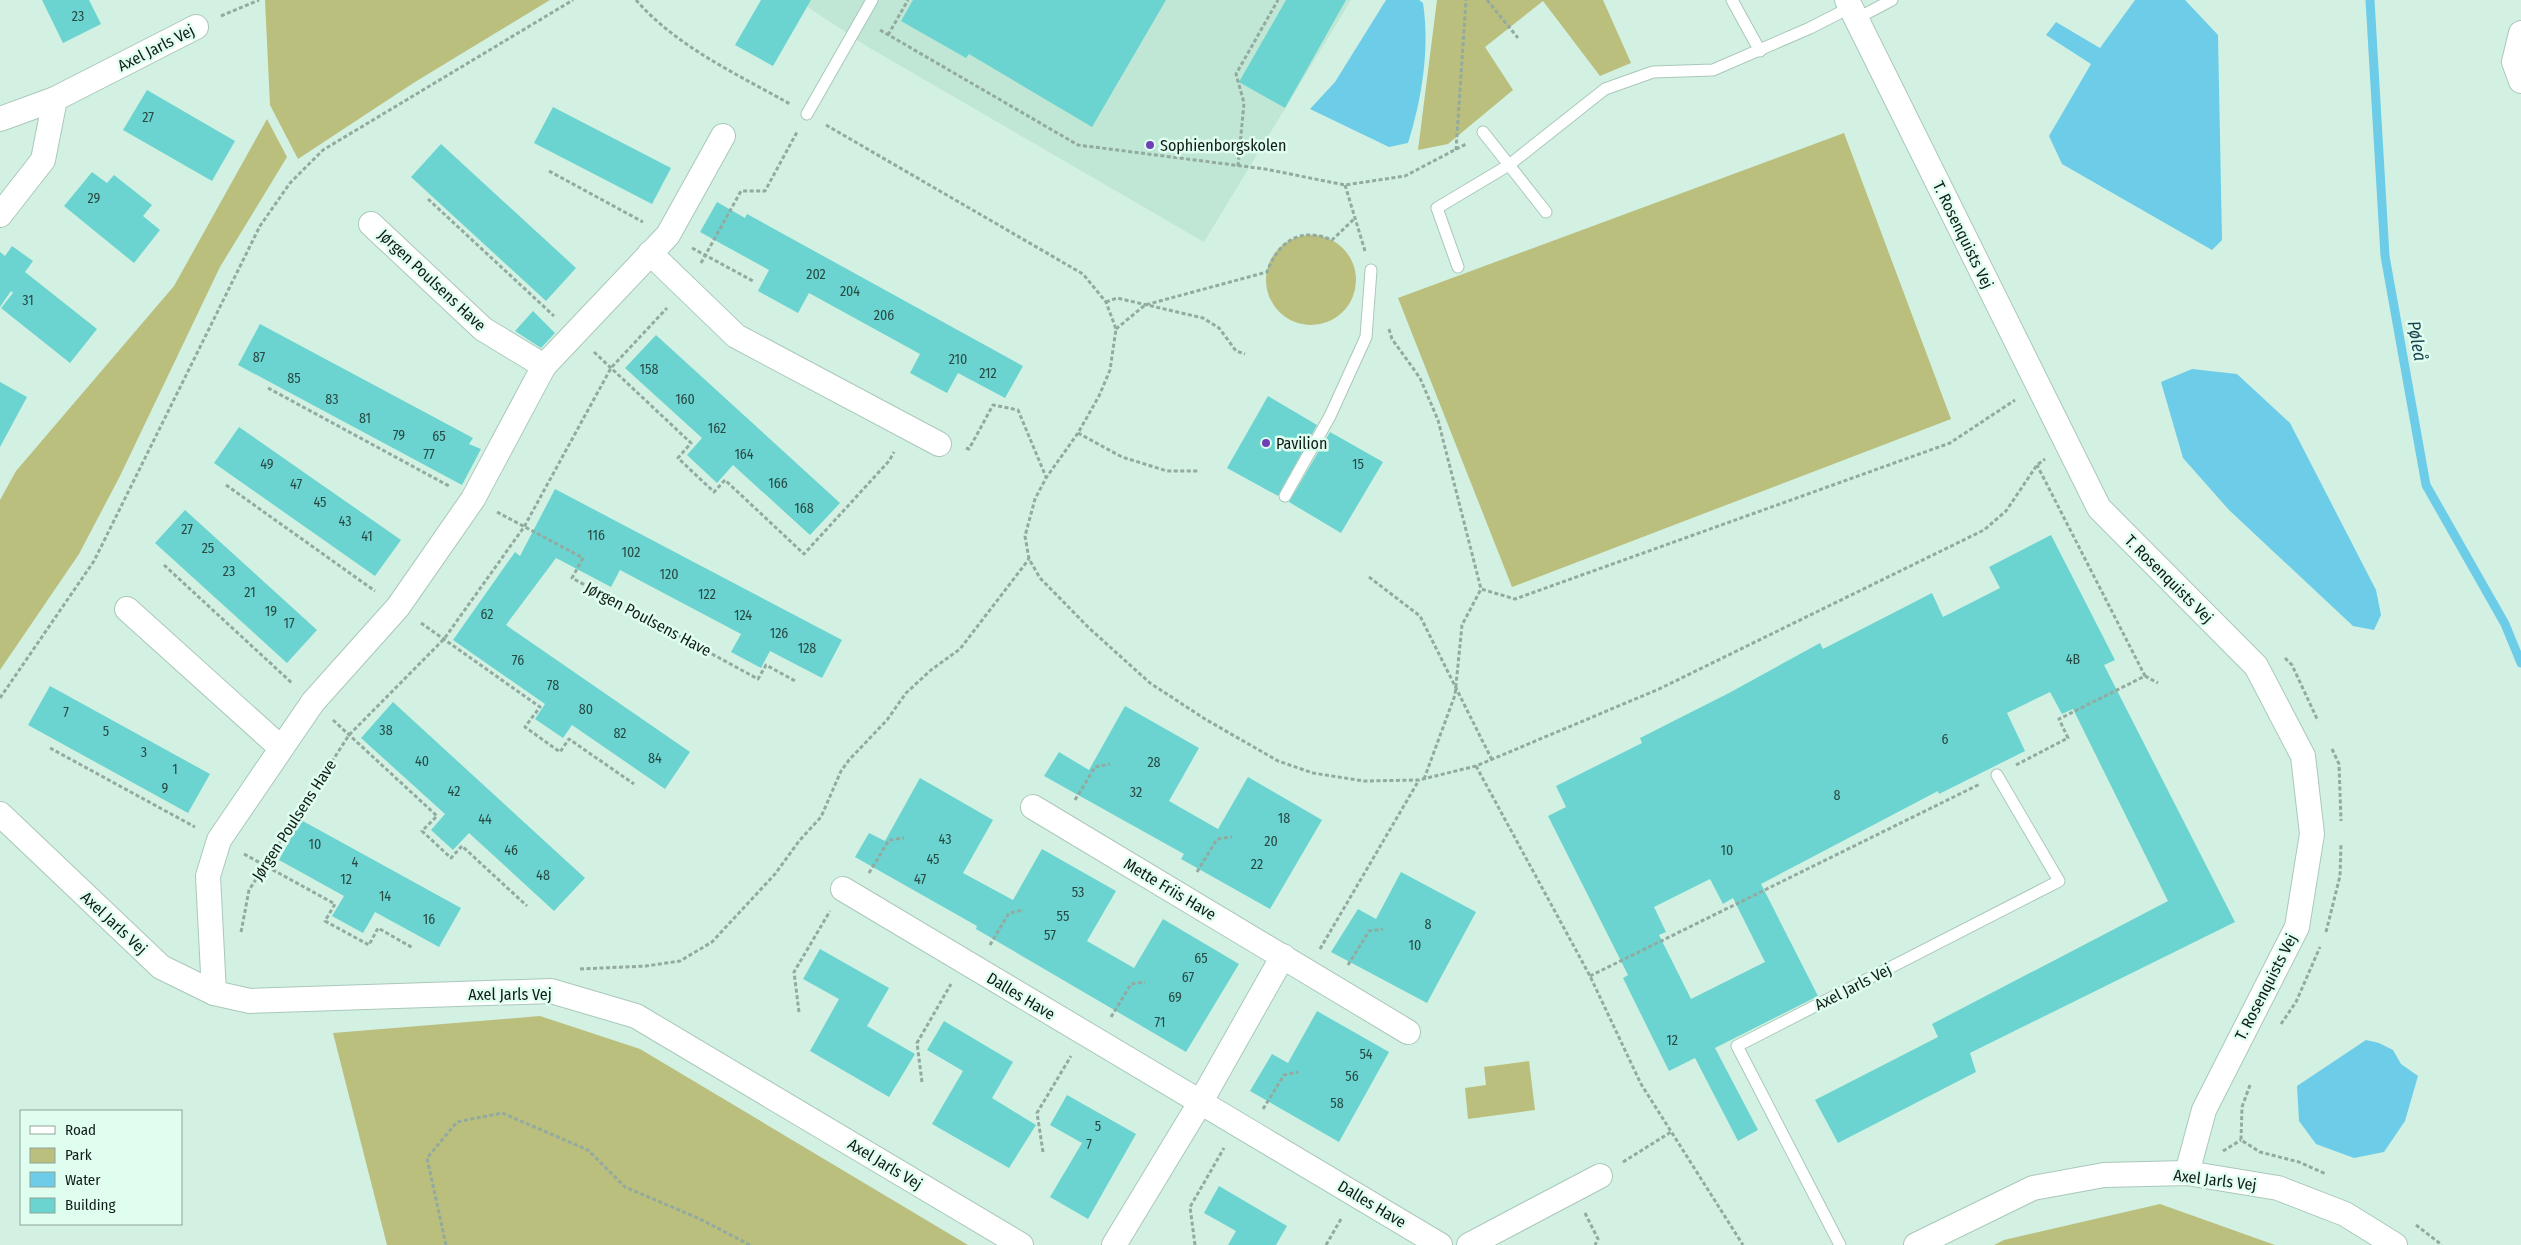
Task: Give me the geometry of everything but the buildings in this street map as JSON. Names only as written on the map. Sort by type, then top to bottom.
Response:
[{"type":"street","name":"T. Rosenquists Vej","points":[[1851,9],[2099,508],[2256,666],[2303,756],[2312,834],[2297,927],[2204,1110],[2187,1172]]},
{"type":"street","name":"Axel Jarls Vej","points":[[0,119],[55,99],[196,28]]},
{"type":"street","points":[[2521,33],[2514,62],[2521,81]]},
{"type":"street","points":[[0,215],[43,160],[55,99]]},
{"type":"street","points":[[214,993],[208,876],[219,840],[313,702],[398,607],[473,499],[544,366],[668,235],[723,136]]},
{"type":"street","name":"Jørgen Poulsens Have","points":[[371,224],[483,329],[544,366]]},
{"type":"street","points":[[650,252],[736,336],[939,444]]},
{"type":"street","points":[[127,610],[281,748]]},
{"type":"street","name":"Mette Friis Have","points":[[1033,807],[1408,1032]]},
{"type":"street","name":"Axel Jarls Vej","points":[[0,814],[161,967],[214,993],[250,1001],[551,991],[636,1016],[1021,1245]]},
{"type":"street","name":"Dalles Have","points":[[849,893],[1440,1245]]},
{"type":"street","points":[[1114,1245],[1200,1102],[1283,956]]},
{"type":"street","name":"Axel Jarls Vej","points":[[1916,1245],[2033,1188],[2104,1175],[2187,1172],[2278,1188],[2345,1214],[2395,1245]]},
{"type":"street","points":[[1469,1245],[1600,1176]]},
{"type":"lane","points":[[807,114],[872,0]]},
{"type":"lane","points":[[1732,0],[1760,51]]},
{"type":"lane","points":[[1458,268],[1437,208],[1509,165],[1605,89],[1653,72],[1713,70],[1760,51],[1851,9],[1892,0]]},
{"type":"lane","points":[[1483,132],[1546,212]]},
{"type":"lane","points":[[1285,496],[1330,416],[1366,337],[1371,270]]},
{"type":"lane","name":"Axel Jarls Vej","points":[[1840,1245],[1737,1046],[2059,881],[1998,775]]},
{"type":"path","name":"Axel Jarls Vej","points":[[196,28],[259,0]]},
{"type":"path","points":[[0,698],[94,561],[260,226],[290,183],[323,150],[573,0]]},
{"type":"path","points":[[888,35],[908,0]]},
{"type":"path","points":[[1238,166],[1244,103],[1236,74],[1278,0]]},
{"type":"path","points":[[1456,150],[1466,0]]},
{"type":"path","points":[[1487,0],[1518,38]]},
{"type":"path","points":[[861,19],[1078,145],[1238,166],[1345,185],[1405,176],[1456,150],[1483,132]]},
{"type":"path","points":[[697,269],[741,191],[765,191],[807,114]]},
{"type":"path","points":[[549,171],[651,226]]},
{"type":"path","points":[[1345,185],[1371,270]]},
{"type":"path","points":[[428,199],[691,443],[678,458],[714,492],[725,480],[804,554],[889,461],[907,427]]},
{"type":"path","points":[[1116,329],[1145,305],[1267,272],[1272,258],[1288,242],[1305,236],[1324,237],[1332,240],[1355,218]]},
{"type":"path","points":[[688,246],[753,281]]},
{"type":"path","points":[[1106,302],[1117,298],[1203,318],[1219,328],[1236,352],[1244,354]]},
{"type":"path","name":"Jørgen Poulsens Have","points":[[239,938],[249,890],[349,735],[444,640],[524,527],[611,368],[668,307]]},
{"type":"path","points":[[1306,971],[1422,779],[1455,689],[1462,625],[1481,589],[1438,420],[1420,378],[1392,338],[1387,321]]},
{"type":"path","points":[[1481,589],[1515,599],[1950,443],[2037,386]]},
{"type":"path","name":"Jørgen Poulsens Have","points":[[268,388],[583,558],[572,578],[758,679],[766,665],[796,682]]},
{"type":"path","points":[[939,444],[969,449],[992,405],[1018,410],[1046,478]]},
{"type":"path","points":[[1078,433],[1122,457],[1167,471],[1198,471]]},
{"type":"path","points":[[2037,466],[2145,676],[2158,683]]},
{"type":"path","points":[[226,485],[540,708],[526,727],[560,752],[569,739],[634,784]]},
{"type":"path","points":[[551,991],[557,978],[578,970],[646,966],[680,961],[712,942],[775,874],[799,841],[821,817],[841,771],[849,760],[887,720],[906,692],[931,670],[960,649],[1029,559]]},
{"type":"path","points":[[164,565],[436,816],[422,832],[451,858],[462,846],[527,906]]},
{"type":"path","points":[[1369,577],[1420,616],[1492,760]]},
{"type":"path","points":[[2278,651],[2292,665],[2319,723]]},
{"type":"path","points":[[1590,976],[1998,775],[2068,738],[2059,719],[2145,676]]},
{"type":"path","points":[[2331,748],[2338,764],[2341,823]]},
{"type":"path","points":[[1061,824],[1095,767],[1110,764]]},
{"type":"path","points":[[1476,766],[1590,976],[1642,1084],[1743,1245]]},
{"type":"path","points":[[1182,896],[1217,839],[1232,837]]},
{"type":"path","points":[[799,1012],[794,972],[849,893],[889,840],[904,838]]},
{"type":"path","points":[[2326,935],[2340,876],[2340,841]]},
{"type":"path","points":[[922,1082],[917,1043],[969,966],[1009,913],[1024,910]]},
{"type":"path","points":[[1335,988],[1369,931],[1383,929]]},
{"type":"path","points":[[2276,1032],[2296,1002],[2322,943]]},
{"type":"path","points":[[1043,1152],[1037,1113],[1090,1037],[1131,984],[1145,982]]},
{"type":"path","points":[[1195,1245],[1190,1207],[1244,1127],[1284,1075],[1298,1072]]},
{"type":"path","points":[[2251,1081],[2242,1107],[2241,1140],[2260,1152],[2299,1162],[2334,1178]]},
{"type":"path","points":[[446,1245],[427,1158],[457,1122],[502,1113],[588,1150],[625,1188],[700,1219],[750,1245]]},
{"type":"path","points":[[1600,1176],[1672,1132]]},
{"type":"path","points":[[1573,1191],[1598,1239],[1595,1245]]},
{"type":"path","points":[[2414,1225],[2442,1245]]},
{"type":"shaded area","name":"Sophienborgskolen","points":[[797,0],[1351,0],[1204,242],[868,47]]},
{"type":"green space","points":[[265,0],[550,0],[415,82],[298,159],[270,105]]},
{"type":"green space","points":[[1437,0],[1603,0],[1631,63],[1600,76],[1543,1],[1485,47],[1513,90],[1448,144],[1418,150]]},
{"type":"green space","points":[[267,119],[287,157],[220,267],[120,476],[79,554],[0,670],[0,500],[16,471],[174,286]]},
{"type":"green space","points":[[1844,133],[1951,419],[1512,587],[1398,298]]},
{"type":"green space","points":[[1311,235],[1328,238],[1343,248],[1353,263],[1356,280],[1353,297],[1343,312],[1328,322],[1311,325],[1294,322],[1279,312],[1269,297],[1266,280],[1269,263],[1279,248],[1294,238]]},
{"type":"green space","points":[[540,1016],[640,1049],[968,1245],[387,1245],[333,1033]]},
{"type":"green space","points":[[1529,1061],[1535,1110],[1468,1119],[1465,1088],[1486,1085],[1484,1067]]},
{"type":"green space","points":[[2160,1204],[2275,1245],[1994,1245],[2004,1240]]},
{"type":"water","points":[[1386,0],[1419,0],[1423,3],[1426,38],[1421,91],[1408,143],[1389,147],[1310,109],[1335,82]]},
{"type":"water","points":[[2135,0],[2185,0],[2218,35],[2222,240],[2212,250],[2062,164],[2049,136],[2091,64],[2046,35],[2056,22],[2100,48]]},
{"type":"water","points":[[2192,369],[2237,374],[2290,423],[2376,590],[2381,615],[2374,630],[2353,626],[2229,510],[2183,458],[2161,382]]},
{"type":"water","points":[[2366,1040],[2379,1043],[2393,1050],[2401,1064],[2418,1076],[2405,1121],[2384,1152],[2354,1158],[2316,1144],[2299,1121],[2297,1086]]},
{"type":"waterway","name":"Pøleå","points":[[2370,0],[2385,256],[2426,485],[2505,624],[2521,663]]},
{"type":"place","name":"Sophienborgskolen","points":[[1150,145]]},
{"type":"place","name":"Pavilion","points":[[1266,443]]}]
